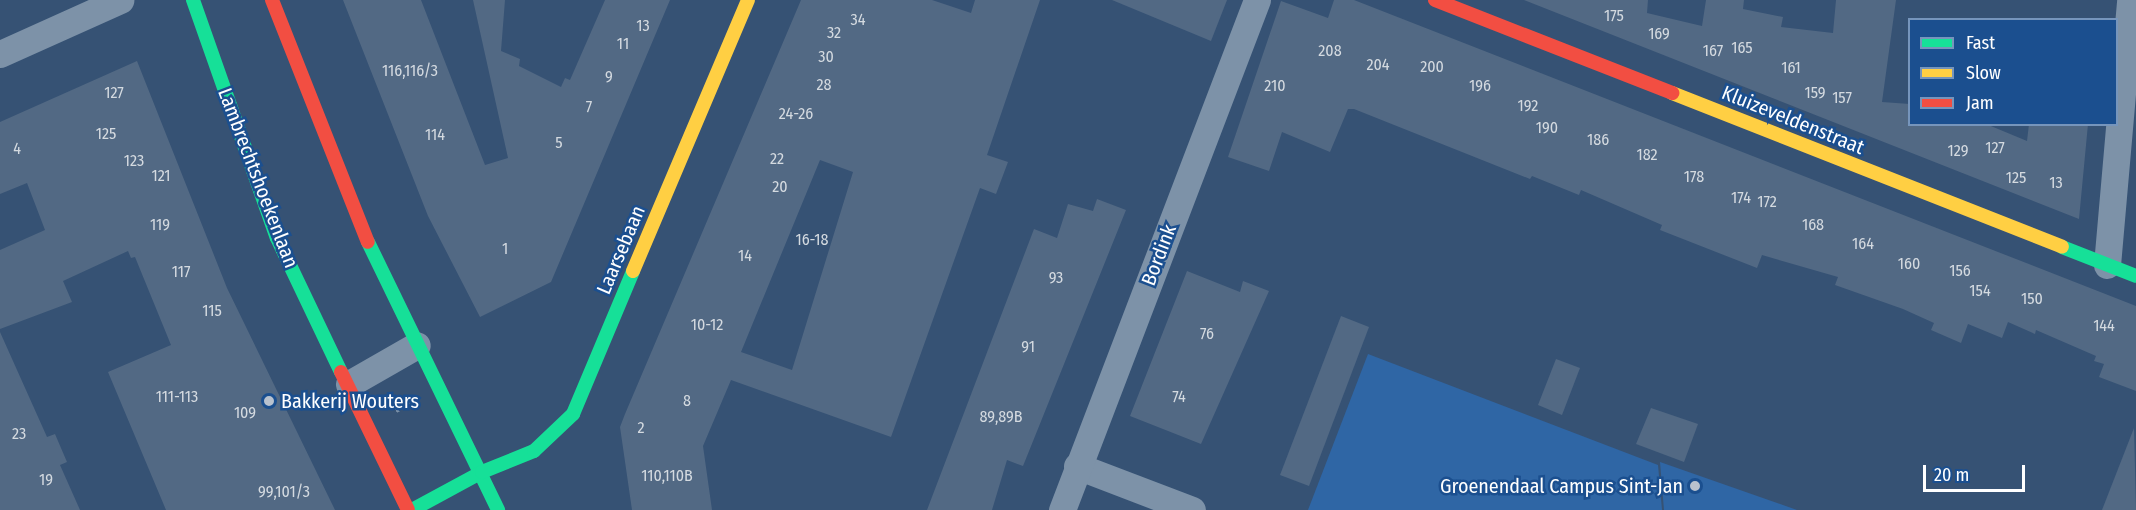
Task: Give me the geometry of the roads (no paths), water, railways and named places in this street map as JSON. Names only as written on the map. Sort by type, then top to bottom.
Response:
[{"type":"street","points":[[0,54],[120,0]]},
{"type":"street","name":"Lambrechtshoekenlaan","points":[[193,0],[277,237],[410,510],[482,472]]},
{"type":"street","points":[[272,0],[354,214],[482,472],[498,510]]},
{"type":"street","name":"Laarsebaan","points":[[482,472],[534,451],[573,414],[748,0]]},
{"type":"street","name":"Bordink","points":[[1062,510],[1257,0]]},
{"type":"street","name":"Kluizeveldenstraat","points":[[1435,0],[2136,276]]},
{"type":"street","points":[[2107,265],[2130,0]]},
{"type":"street","points":[[349,384],[417,345]]},
{"type":"street","points":[[1077,466],[1192,510]]},
{"type":"place","name":"Bakkerij Wouters","points":[[269,401]]},
{"type":"place","name":"Groenendaal Campus Sint-Jan","points":[[1695,486]]}]
